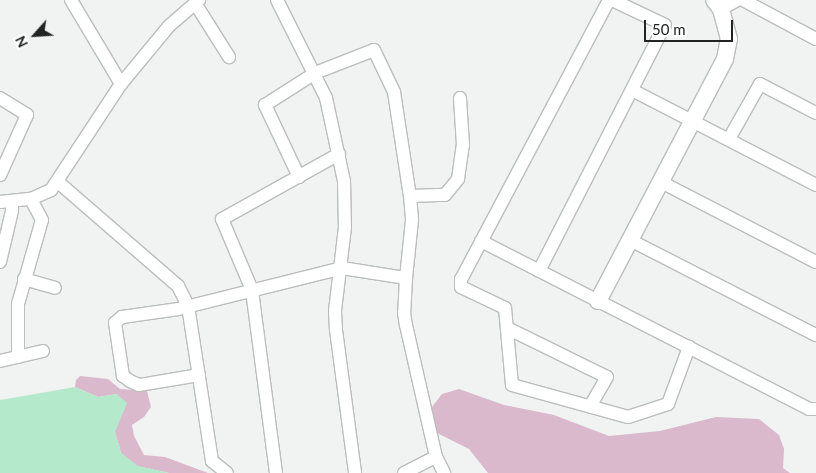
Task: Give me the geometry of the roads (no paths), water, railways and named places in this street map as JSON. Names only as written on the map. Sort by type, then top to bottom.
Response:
[{"type":"street","points":[[71,0],[121,84]]},
{"type":"street","points":[[277,0],[326,98],[339,154],[346,200],[342,268],[335,311],[355,473]]},
{"type":"street","points":[[539,271],[666,25],[611,0],[481,241],[462,279],[461,287],[505,308],[512,385],[628,417],[668,404],[689,347]]},
{"type":"street","points":[[598,300],[725,59],[729,39],[717,4],[737,0]]},
{"type":"street","points":[[743,0],[816,39]]},
{"type":"street","points":[[0,262],[12,211],[6,202],[32,199],[51,190],[121,84],[168,26],[197,1],[229,57]]},
{"type":"street","points":[[299,177],[265,105],[315,73],[374,50],[394,92],[410,196],[412,220],[404,313],[436,457],[444,473]]},
{"type":"street","points":[[730,139],[760,84],[816,113]]},
{"type":"street","points":[[632,90],[816,185]]},
{"type":"street","points":[[0,98],[27,115],[0,175]]},
{"type":"street","points":[[410,196],[445,195],[458,179],[463,144],[460,98]]},
{"type":"street","points":[[276,473],[252,290],[222,219],[339,154]]},
{"type":"street","points":[[58,182],[173,280],[188,306],[212,461],[227,473]]},
{"type":"street","points":[[660,182],[816,262]]},
{"type":"street","points":[[18,357],[18,304],[42,220],[32,199]]},
{"type":"street","points":[[630,240],[816,335]]},
{"type":"street","points":[[481,241],[810,409],[816,409]]},
{"type":"street","points":[[199,375],[139,385],[130,381],[124,376],[115,323],[122,317],[188,306],[342,268],[406,278]]},
{"type":"street","points":[[24,279],[55,288]]},
{"type":"street","points":[[507,328],[607,377],[590,406]]},
{"type":"street","points":[[0,360],[43,351]]},
{"type":"street","points":[[404,473],[436,457]]}]
